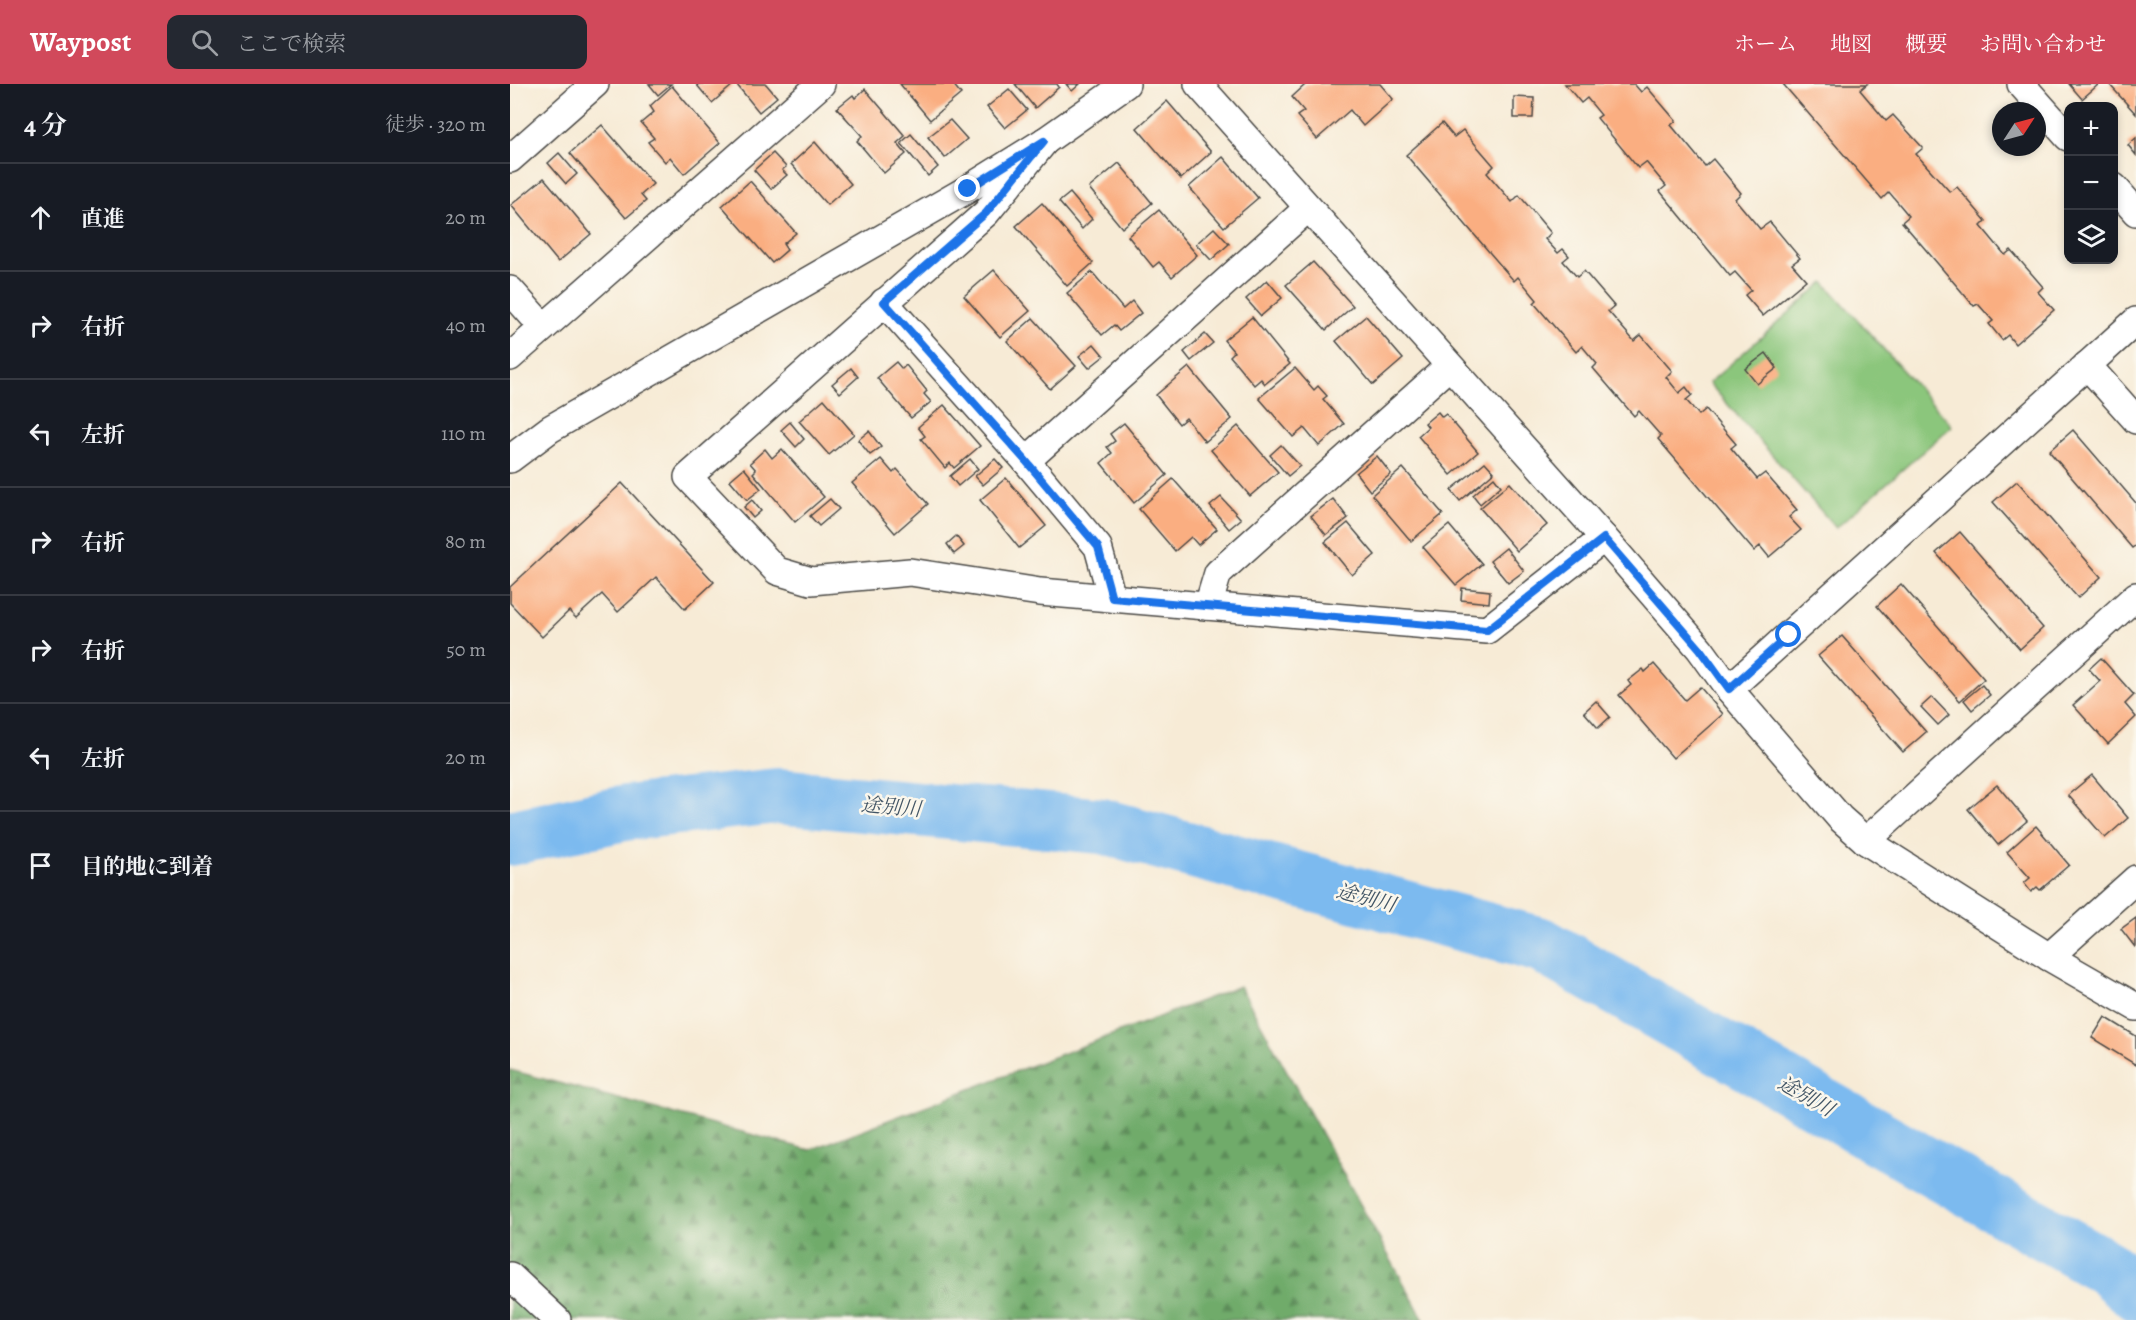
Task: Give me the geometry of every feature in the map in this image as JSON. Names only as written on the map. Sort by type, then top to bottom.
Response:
[{"type":"street","points":[[510,159],[595,84]]},
{"type":"street","points":[[510,357],[821,84]]},
{"type":"street","points":[[510,459],[550,429],[968,189],[1044,141],[1126,84]]},
{"type":"street","points":[[1198,84],[1604,538],[1700,649],[1729,689],[1840,818],[1866,841],[2049,957],[2136,1007]]},
{"type":"street","points":[[2020,84],[2064,133]]},
{"type":"street","points":[[1044,141],[986,213],[688,477],[777,571],[811,581],[910,573],[1040,592],[1487,630],[1604,538]]},
{"type":"street","points":[[2118,192],[2136,212]]},
{"type":"street","points":[[1026,461],[1308,208]]},
{"type":"street","points":[[510,290],[543,327]]},
{"type":"street","points":[[884,302],[1026,461],[1098,547],[1112,598]]},
{"type":"street","points":[[1729,689],[2136,321]]},
{"type":"street","points":[[2087,365],[2136,420]]},
{"type":"street","points":[[1208,606],[1218,573],[1449,366]]},
{"type":"street","points":[[1866,841],[2136,596]]},
{"type":"street","points":[[2049,957],[2136,879]]},
{"type":"street","points":[[510,1276],[557,1320]]},
{"type":"green space","points":[[1824,282],[1952,426],[1836,528],[1709,383]]},
{"type":"green space","points":[[1240,986],[1424,1320],[510,1320],[510,1070],[810,1150]]},
{"type":"building","points":[[649,84],[671,84],[658,95]]},
{"type":"building","points":[[696,84],[734,84],[712,103]]},
{"type":"building","points":[[738,84],[766,84],[777,97],[759,112]]},
{"type":"building","points":[[900,84],[953,84],[961,94],[930,120]]},
{"type":"building","points":[[1015,84],[1057,84],[1059,87],[1035,108]]},
{"type":"building","points":[[1066,84],[1080,84],[1072,91]]},
{"type":"building","points":[[1304,84],[1380,84],[1393,99],[1363,126],[1350,110],[1317,139],[1297,116],[1304,111],[1292,97]]},
{"type":"building","points":[[1565,84],[1634,84],[1641,92],[1647,87],[1676,121],[1671,125],[1705,166],[1713,159],[1741,193],[1735,199],[1760,229],[1770,222],[1800,258],[1792,264],[1806,280],[1763,316],[1745,295],[1751,290],[1735,272],[1730,276],[1660,191],[1666,186],[1646,162],[1638,168],[1597,118],[1601,115],[1587,98],[1581,103]]},
{"type":"building","points":[[1783,84],[1867,84],[1860,90],[1886,121],[1893,115],[1923,148],[1916,154],[1950,192],[1957,187],[1986,221],[1981,226],[2005,255],[2011,250],[2043,287],[2038,292],[2054,310],[2015,344],[2008,335],[2002,340],[1989,324],[1993,321],[1978,304],[1974,306],[1902,222],[1909,216],[1889,192],[1882,199]]},
{"type":"building","points":[[2069,84],[2099,84],[2082,99]]},
{"type":"building","points":[[2109,84],[2136,84],[2136,114]]},
{"type":"building","points":[[672,86],[720,143],[684,174],[670,157],[665,162],[648,142],[654,138],[641,123],[654,112],[650,106]]},
{"type":"building","points":[[865,89],[905,136],[897,143],[906,154],[884,173],[857,141],[862,136],[837,108],[853,95],[855,98]]},
{"type":"building","points":[[1009,89],[1027,110],[1005,128],[987,107]]},
{"type":"building","points":[[1514,97],[1534,98],[1533,118],[1514,118]]},
{"type":"building","points":[[1167,101],[1211,152],[1181,179],[1137,128]]},
{"type":"building","points":[[950,120],[967,139],[945,158],[928,137]]},
{"type":"building","points":[[1442,123],[1454,137],[1463,130],[1494,166],[1487,173],[1512,202],[1519,195],[1551,233],[1545,239],[1558,253],[1563,249],[1569,256],[1563,261],[1577,277],[1584,271],[1614,306],[1608,311],[1634,341],[1641,335],[1672,371],[1666,377],[1679,393],[1686,387],[1692,395],[1686,400],[1699,415],[1706,409],[1736,444],[1731,448],[1757,479],[1765,473],[1797,510],[1789,517],[1801,530],[1769,557],[1760,546],[1754,551],[1658,439],[1661,436],[1639,411],[1634,416],[1593,368],[1597,364],[1582,346],[1576,352],[1534,303],[1537,300],[1518,277],[1514,281],[1406,155]]},
{"type":"building","points":[[602,125],[653,184],[641,195],[646,201],[626,218],[570,153]]},
{"type":"building","points":[[911,134],[938,167],[928,176],[901,143]]},
{"type":"building","points":[[2136,138],[2136,155],[2128,145]]},
{"type":"building","points":[[815,142],[851,184],[827,205],[791,164]]},
{"type":"building","points":[[559,153],[577,174],[566,184],[548,163]]},
{"type":"building","points":[[773,153],[786,167],[782,170],[787,175],[771,189],[754,170]]},
{"type":"building","points":[[1223,157],[1258,198],[1224,227],[1189,187]]},
{"type":"building","points":[[1119,163],[1152,203],[1122,228],[1089,188]]},
{"type":"building","points":[[544,178],[591,234],[558,262],[511,205]]},
{"type":"building","points":[[750,181],[796,233],[783,244],[787,250],[772,263],[722,206]]},
{"type":"building","points":[[1070,193],[1092,219],[1082,229],[1059,202]]},
{"type":"building","points":[[1042,203],[1093,263],[1067,286],[1016,226]]},
{"type":"building","points":[[1159,210],[1197,255],[1172,277],[1159,262],[1153,267],[1128,236]]},
{"type":"building","points":[[1214,228],[1229,244],[1211,260],[1196,244]]},
{"type":"building","points":[[1313,262],[1353,306],[1326,330],[1286,285]]},
{"type":"building","points":[[994,270],[1030,311],[1000,337],[964,296]]},
{"type":"building","points":[[1092,272],[1123,309],[1132,301],[1141,313],[1119,331],[1114,325],[1102,335],[1067,293]]},
{"type":"building","points":[[1267,280],[1282,298],[1261,316],[1246,299]]},
{"type":"building","points":[[1366,316],[1403,359],[1373,385],[1336,341]]},
{"type":"building","points":[[1252,317],[1290,364],[1265,384],[1261,379],[1254,385],[1230,356],[1234,352],[1224,340]]},
{"type":"building","points":[[1033,318],[1076,366],[1050,389],[1007,341]]},
{"type":"building","points":[[1205,334],[1213,343],[1191,361],[1184,352]]},
{"type":"building","points":[[1094,344],[1104,356],[1089,368],[1079,356]]},
{"type":"building","points":[[1766,353],[1777,368],[1757,384],[1745,369]]},
{"type":"building","points":[[896,362],[902,369],[906,365],[927,391],[924,394],[931,402],[911,418],[877,378]]},
{"type":"building","points":[[1189,367],[1232,419],[1205,442],[1186,418],[1179,424],[1156,395]]},
{"type":"building","points":[[851,368],[858,377],[840,393],[832,384]]},
{"type":"building","points":[[1295,368],[1314,390],[1318,386],[1327,396],[1323,399],[1344,424],[1319,446],[1304,428],[1293,437],[1259,398]]},
{"type":"building","points":[[824,399],[854,434],[829,455],[799,421]]},
{"type":"building","points":[[944,405],[980,446],[954,468],[950,463],[945,468],[921,439],[925,436],[918,427]]},
{"type":"building","points":[[1438,412],[1442,417],[1446,414],[1478,452],[1451,475],[1418,436],[1428,427],[1425,423]]},
{"type":"building","points":[[790,422],[804,439],[796,447],[781,430]]},
{"type":"building","points":[[1124,423],[1167,475],[1134,503],[1101,463],[1112,453],[1107,447],[1115,441],[1110,434]]},
{"type":"building","points":[[1238,426],[1278,472],[1250,496],[1211,450]]},
{"type":"building","points":[[2073,430],[2136,503],[2136,545],[2132,548],[2049,451]]},
{"type":"building","points":[[869,431],[881,447],[870,455],[858,440]]},
{"type":"building","points":[[1281,445],[1300,466],[1288,476],[1270,455]]},
{"type":"building","points":[[765,449],[772,458],[782,449],[824,497],[795,522],[753,473],[756,470],[750,463]]},
{"type":"building","points":[[1377,456],[1391,474],[1370,491],[1356,473]]},
{"type":"building","points":[[881,459],[893,473],[897,469],[928,504],[895,533],[852,483]]},
{"type":"building","points":[[970,459],[978,469],[958,486],[950,476]]},
{"type":"building","points":[[995,459],[1003,468],[983,485],[975,476]]},
{"type":"building","points":[[1485,462],[1494,472],[1460,501],[1451,490]]},
{"type":"building","points":[[744,468],[761,489],[747,500],[730,480]]},
{"type":"building","points":[[1403,468],[1443,514],[1411,541],[1372,495]]},
{"type":"building","points":[[1494,477],[1501,486],[1480,504],[1473,495]]},
{"type":"building","points":[[1006,478],[1046,526],[1019,548],[980,500]]},
{"type":"building","points":[[1173,479],[1217,529],[1198,545],[1191,537],[1175,551],[1139,509]]},
{"type":"building","points":[[2017,481],[2101,577],[2078,598],[1993,502]]},
{"type":"building","points":[[622,483],[714,582],[685,609],[656,577],[618,612],[602,594],[576,618],[569,611],[542,637],[510,603],[510,587]]},
{"type":"building","points":[[1510,483],[1547,525],[1517,551],[1480,508]]},
{"type":"building","points":[[1221,497],[1241,519],[1229,529],[1210,506]]},
{"type":"building","points":[[830,499],[839,509],[819,526],[810,516]]},
{"type":"building","points":[[1333,499],[1348,518],[1326,535],[1311,516]]},
{"type":"building","points":[[752,500],[761,511],[753,518],[744,507]]},
{"type":"building","points":[[1348,523],[1375,555],[1352,575],[1325,542]]},
{"type":"building","points":[[1449,525],[1482,564],[1456,585],[1423,547]]},
{"type":"building","points":[[1960,532],[2043,628],[2020,649],[1936,553]]},
{"type":"building","points":[[956,536],[964,546],[954,554],[947,544]]},
{"type":"building","points":[[1506,548],[1524,571],[1508,583],[1490,561]]},
{"type":"building","points":[[1901,584],[1984,679],[1960,701],[1877,606]]},
{"type":"building","points":[[1462,588],[1490,591],[1489,603],[1461,600]]},
{"type":"building","points":[[1842,636],[1926,732],[1903,752],[1818,656]]},
{"type":"building","points":[[2101,658],[2134,695],[2125,704],[2136,717],[2108,744],[2073,705],[2100,681],[2089,669]]},
{"type":"building","points":[[1654,664],[1685,700],[1700,687],[1723,714],[1673,758],[1619,695],[1631,685],[1628,681],[1643,669],[1645,672]]},
{"type":"building","points":[[1982,685],[1990,695],[1972,710],[1964,700]]},
{"type":"building","points":[[1932,697],[1949,715],[1938,725],[1921,707]]},
{"type":"building","points":[[1596,701],[1610,717],[1598,728],[1584,712]]},
{"type":"building","points":[[2092,775],[2128,818],[2105,838],[2068,795]]},
{"type":"building","points":[[1997,785],[2027,821],[1998,845],[1968,809]]},
{"type":"building","points":[[2036,826],[2069,865],[2040,890],[2037,887],[2031,892],[2024,883],[2030,878],[2007,852]]},
{"type":"building","points":[[2136,918],[2136,946],[2135,947],[2121,929]]},
{"type":"building","points":[[2105,1017],[2136,1036],[2136,1065],[2092,1038]]},
{"type":"waterway","name":"途別川","points":[[510,838],[625,813],[777,796],[1102,826],[1541,945],[2107,1268],[2136,1293]]},
{"type":"route","points":[[968,189],[1044,141],[986,213],[884,302],[1026,461],[1098,547],[1112,598],[1487,630],[1604,538],[1700,649],[1729,689],[1789,635]]}]
